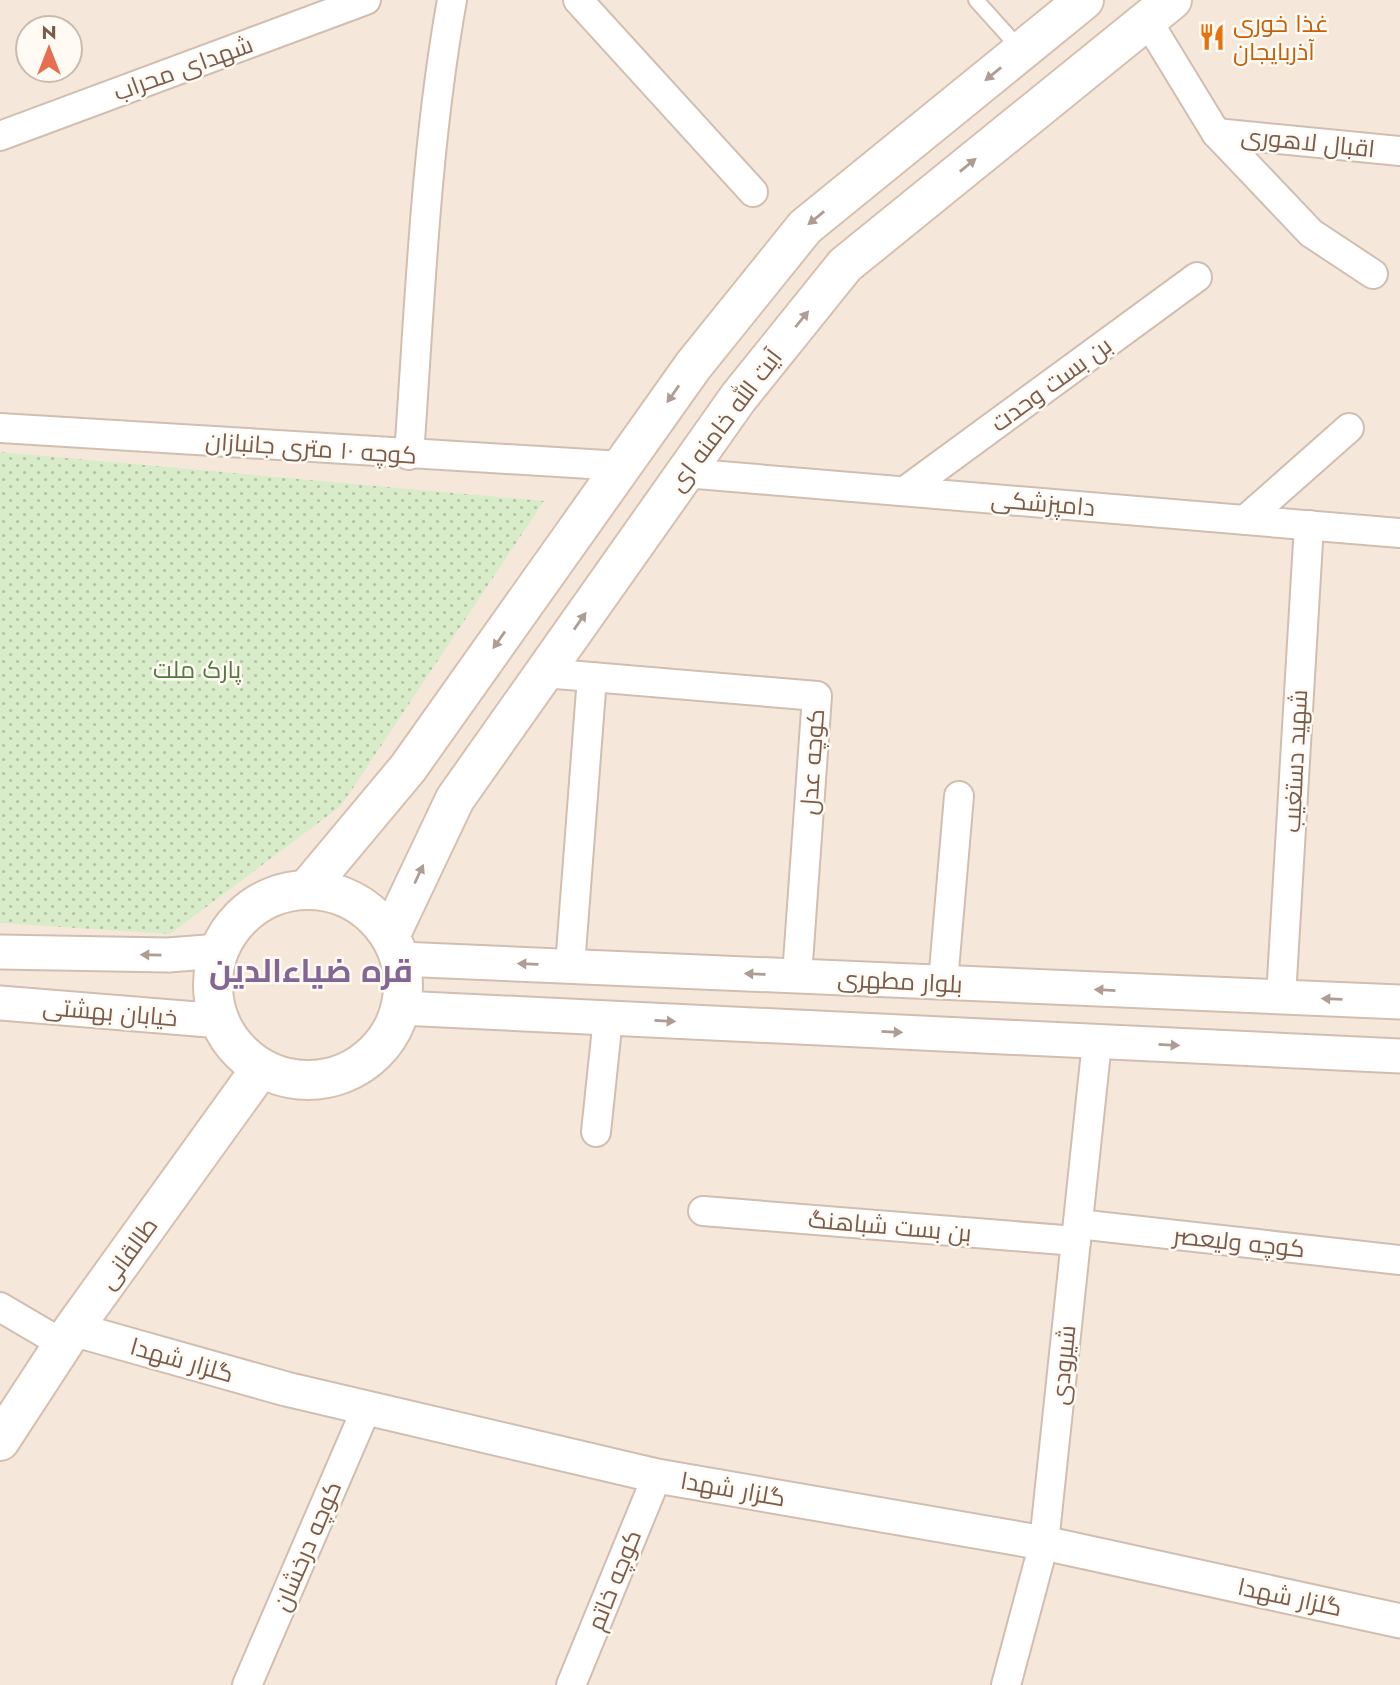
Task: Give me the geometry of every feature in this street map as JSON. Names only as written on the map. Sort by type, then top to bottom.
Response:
[{"type":"main road","points":[[307,890],[408,768],[693,366],[805,227],[1084,0]]},
{"type":"main road","name":"آیت الله خامنه ای","points":[[395,947],[455,799],[738,398],[845,265],[1159,10]]},
{"type":"main road","points":[[307,890],[332,892],[355,901],[375,916],[395,947],[404,984],[401,1008],[392,1031],[377,1051],[357,1067],[334,1077],[309,1080],[285,1077],[261,1068],[241,1052],[226,1033],[216,1010],[213,986],[216,961],[225,938],[240,918],[260,903],[282,893],[307,890]]},
{"type":"main road","name":"طالقانی","points":[[0,1441],[68,1337],[261,1068]]},
{"type":"street","name":"شهدای محراب","points":[[0,136],[366,0]]},
{"type":"street","points":[[409,455],[424,240],[440,68],[452,0]]},
{"type":"street","points":[[578,0],[752,192]]},
{"type":"street","points":[[1159,10],[1216,132],[1311,233],[1373,274]]},
{"type":"street","name":"اقبال لاهوری","points":[[1216,132],[1400,151]]},
{"type":"street","name":"بن بست وحدت","points":[[905,491],[1197,278]]},
{"type":"street","name":"کوچه ۱۰ متری جانبازان","points":[[0,428],[622,466]]},
{"type":"street","points":[[1245,520],[1349,428]]},
{"type":"street","name":"دامپزشکی","points":[[685,473],[1400,533]]},
{"type":"street","name":"شهید دستغیب","points":[[1281,997],[1310,525]]},
{"type":"street","name":"کوچه عدل","points":[[544,673],[817,696],[797,976]]},
{"type":"street","points":[[570,966],[592,677]]},
{"type":"street","points":[[943,982],[959,796]]},
{"type":"street","name":"بلوار مطهری","points":[[395,947],[570,966],[1400,1002]]},
{"type":"street","points":[[0,952],[168,955],[219,951]]},
{"type":"street","name":"خیابان بهشتی","points":[[0,1003],[221,1021]]},
{"type":"street","name":"بلوار مطهری","points":[[401,1008],[1400,1056]]},
{"type":"street","points":[[596,1132],[608,1018]]},
{"type":"street","name":"شیرودی","points":[[1006,1685],[1044,1543],[1097,1042]]},
{"type":"street","name":"بن بست شباهنگ","points":[[703,1211],[1077,1232]]},
{"type":"street","name":"کوچه ولیعصر","points":[[1077,1232],[1400,1260]]},
{"type":"street","points":[[0,1307],[68,1337]]},
{"type":"street","name":"گلزار شهدا","points":[[68,1337],[657,1476],[1044,1543],[1400,1621]]},
{"type":"street","name":"کوچه درخشان","points":[[247,1685],[367,1407]]},
{"type":"street","name":"کوچه خاتم","points":[[571,1685],[657,1476]]},
{"type":"lane","points":[[976,0],[1021,51]]},
{"type":"shaded area","points":[[0,0],[1400,0],[1400,1685],[0,1685]]},
{"type":"green space","name":"پارک ملت","points":[[0,452],[544,501],[341,806],[170,934],[0,923]]},
{"type":"place","name":"غذا خوری آذربایجان","points":[[1212,37]]},
{"type":"district","name":"قره ضیاءالدین","points":[[311,971]]}]
